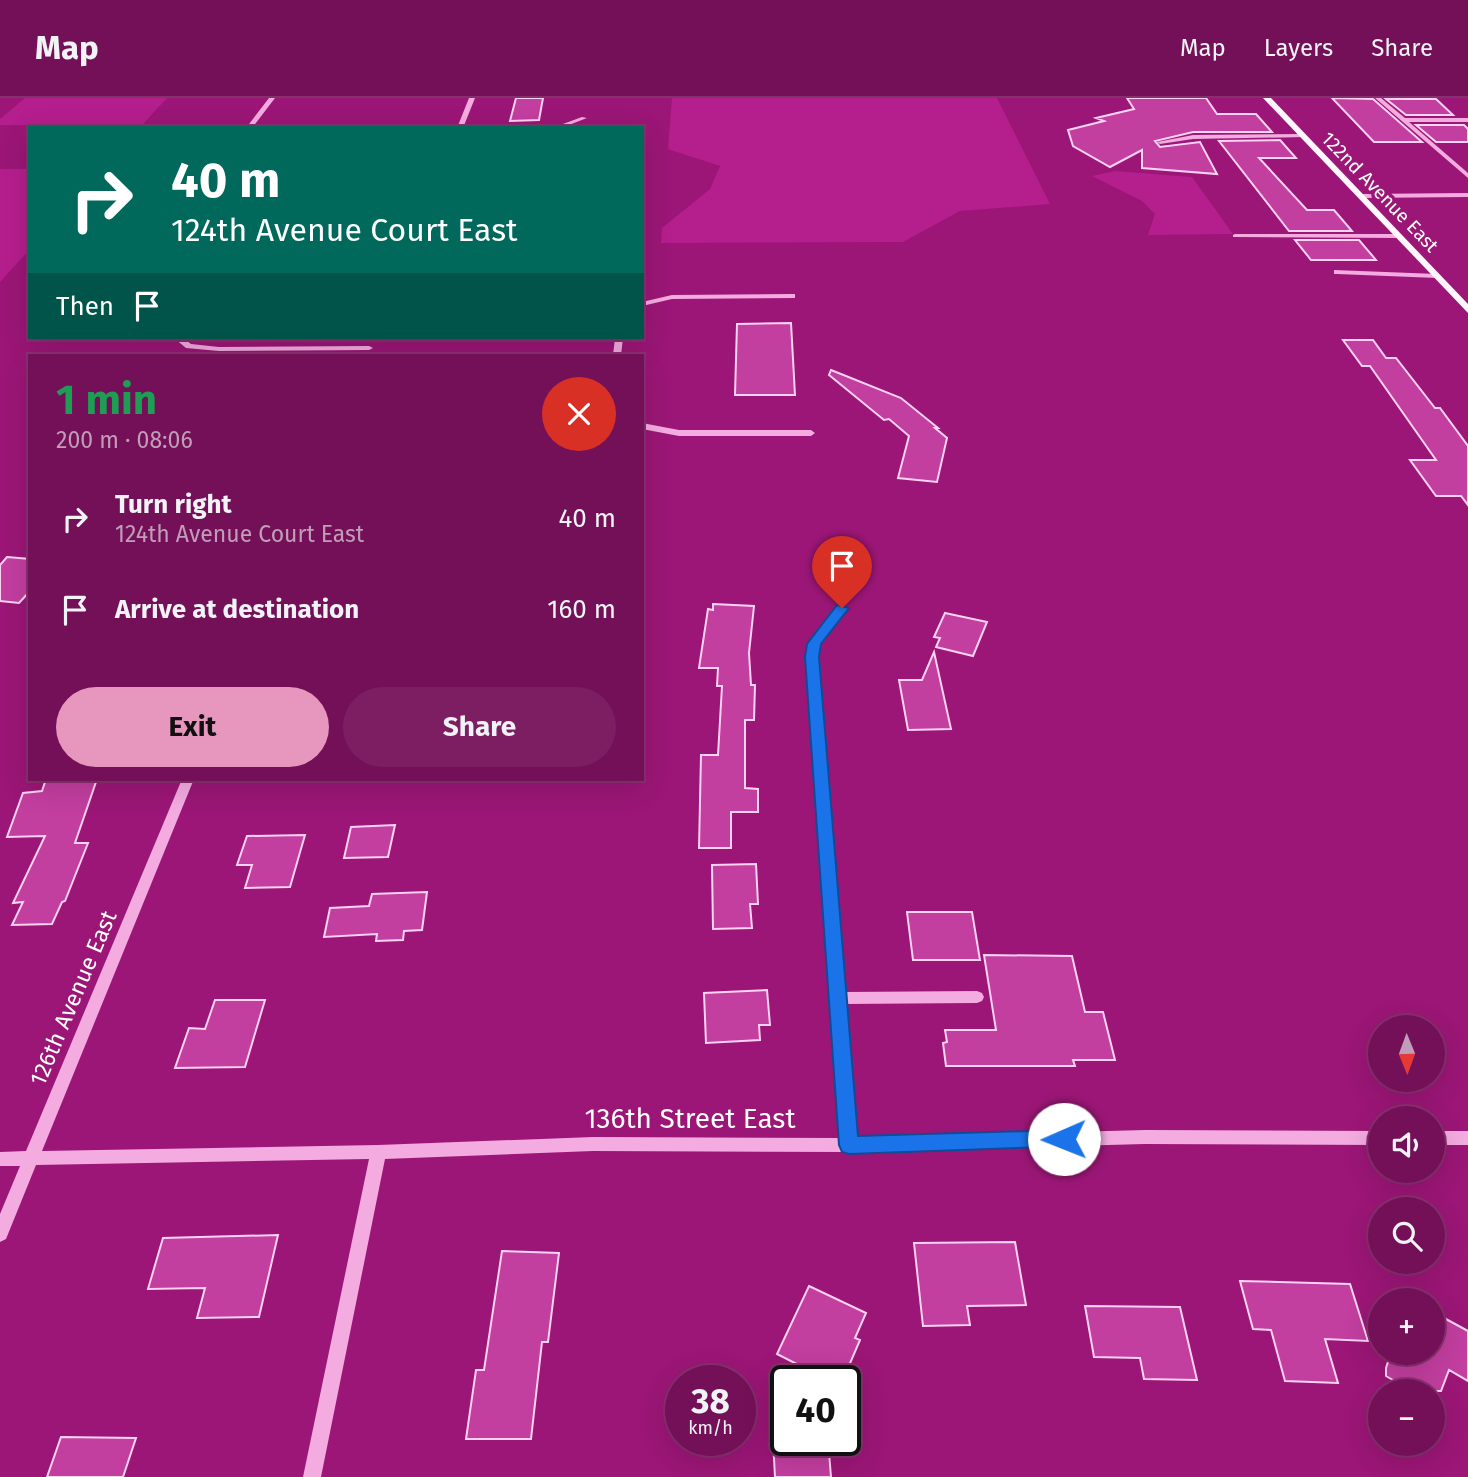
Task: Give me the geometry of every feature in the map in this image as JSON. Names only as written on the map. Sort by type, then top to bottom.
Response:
[{"type":"main road","name":"122nd Avenue East","points":[[1267,98],[1468,310]]},
{"type":"street","points":[[251,126],[272,98]]},
{"type":"street","points":[[461,126],[472,98]]},
{"type":"street","points":[[1378,98],[1468,176]]},
{"type":"street","points":[[561,126],[584,118]]},
{"type":"street","points":[[1403,120],[1468,120]]},
{"type":"street","points":[[1160,142],[1193,137],[1304,136]]},
{"type":"street","points":[[1360,196],[1468,195]]},
{"type":"street","points":[[1235,236],[1398,236]]},
{"type":"street","points":[[1337,272],[1437,276]]},
{"type":"street","points":[[644,304],[663,299],[792,296]]},
{"type":"street","points":[[180,340],[197,348],[367,352]]},
{"type":"street","points":[[644,426],[658,430],[811,433]]},
{"type":"street","points":[[842,608],[814,644],[812,657],[849,1145]]},
{"type":"street","name":"126th Avenue East","points":[[0,1234],[187,781]]},
{"type":"street","points":[[837,998],[977,997]]},
{"type":"street","name":"136th Street East","points":[[0,1159],[378,1152],[593,1144],[849,1145],[1145,1137],[1368,1138]]},
{"type":"street","points":[[1445,1138],[1468,1138]]},
{"type":"street","points":[[312,1477],[378,1152]]},
{"type":"shaded area","points":[[25,98],[167,98],[142,125],[0,125],[0,119]]},
{"type":"shaded area","points":[[672,98],[997,98],[1050,204],[960,211],[903,242],[661,243],[662,228],[710,189],[720,166],[668,149]]},
{"type":"shaded area","points":[[0,169],[28,169],[28,251],[0,282]]},
{"type":"shaded area","points":[[1115,171],[1192,177],[1233,234],[1148,235],[1155,214],[1142,201],[1092,176]]},
{"type":"building","points":[[516,98],[543,98],[539,120],[510,121]]},
{"type":"building","points":[[1127,98],[1206,98],[1217,114],[1256,114],[1272,132],[1193,132],[1155,141],[1160,147],[1200,142],[1217,174],[1142,168],[1142,150],[1110,167],[1073,146],[1068,130],[1104,121],[1096,118],[1134,109]]},
{"type":"building","points":[[1332,98],[1373,99],[1422,142],[1374,142]]},
{"type":"building","points":[[1386,99],[1436,99],[1453,115],[1406,115]]},
{"type":"building","points":[[1416,125],[1464,125],[1468,129],[1468,142],[1436,142]]},
{"type":"building","points":[[1280,140],[1296,158],[1259,158],[1307,210],[1334,210],[1352,231],[1289,231],[1219,141]]},
{"type":"building","points":[[1295,240],[1359,240],[1376,260],[1311,260]]},
{"type":"building","points":[[791,323],[795,395],[735,395],[737,324]]},
{"type":"building","points":[[1343,340],[1373,340],[1386,358],[1396,358],[1435,408],[1440,408],[1468,446],[1468,505],[1461,496],[1436,496],[1410,460],[1436,460],[1370,366],[1362,366]]},
{"type":"building","points":[[831,370],[901,398],[938,428],[935,428],[947,438],[937,482],[898,478],[909,436],[889,419],[884,420],[829,375]]},
{"type":"building","points":[[7,557],[28,559],[28,593],[19,603],[0,601],[0,565]]},
{"type":"building","points":[[713,604],[754,606],[749,653],[751,685],[755,685],[754,720],[745,720],[745,788],[758,789],[758,812],[731,812],[731,848],[699,848],[701,755],[718,755],[722,686],[717,686],[718,668],[699,668],[708,609],[713,610]]},
{"type":"building","points":[[945,613],[987,622],[973,656],[936,647],[940,638],[934,637]]},
{"type":"building","points":[[934,652],[951,729],[908,730],[899,680],[922,680]]},
{"type":"building","points":[[45,781],[96,781],[75,843],[88,843],[65,901],[62,902],[52,924],[12,925],[23,902],[13,903],[45,836],[7,837],[23,793],[42,791]]},
{"type":"building","points":[[395,825],[388,857],[344,858],[351,827]]},
{"type":"building","points":[[305,835],[290,887],[245,888],[252,865],[237,865],[247,836]]},
{"type":"building","points":[[756,864],[758,904],[750,904],[752,928],[713,929],[712,865]]},
{"type":"building","points":[[427,892],[422,930],[404,931],[403,940],[376,941],[377,934],[324,937],[330,908],[369,906],[372,894]]},
{"type":"building","points":[[907,912],[972,912],[980,960],[913,960]]},
{"type":"building","points":[[984,955],[1072,956],[1085,1012],[1103,1012],[1115,1060],[1073,1060],[1075,1066],[946,1066],[943,1043],[947,1042],[945,1030],[996,1030]]},
{"type":"building","points":[[767,990],[770,1025],[759,1025],[760,1040],[706,1043],[704,993]]},
{"type":"building","points":[[215,1000],[265,1000],[245,1067],[175,1068],[189,1028],[205,1029]]},
{"type":"building","points":[[278,1235],[259,1317],[197,1318],[205,1288],[148,1289],[163,1238]]},
{"type":"building","points":[[1015,1242],[1026,1305],[967,1306],[970,1325],[923,1326],[914,1243]]},
{"type":"building","points":[[502,1251],[559,1253],[548,1342],[542,1342],[531,1439],[466,1439],[476,1370],[484,1370]]},
{"type":"building","points":[[1240,1281],[1350,1284],[1368,1341],[1325,1339],[1338,1383],[1285,1381],[1271,1330],[1253,1329]]},
{"type":"building","points":[[809,1286],[866,1313],[855,1338],[860,1340],[849,1365],[799,1365],[777,1354]]},
{"type":"building","points":[[1085,1306],[1180,1307],[1197,1380],[1144,1379],[1140,1358],[1094,1357]]},
{"type":"building","points":[[1445,1319],[1468,1331],[1468,1381],[1449,1370],[1445,1380],[1391,1379],[1386,1376],[1387,1365],[1445,1365]]},
{"type":"building","points":[[61,1437],[136,1438],[123,1477],[47,1477]]},
{"type":"building","points":[[774,1456],[829,1456],[831,1477],[775,1477]]},
{"type":"route","points":[[842,608],[814,644],[812,657],[849,1145],[1064,1139]]}]
